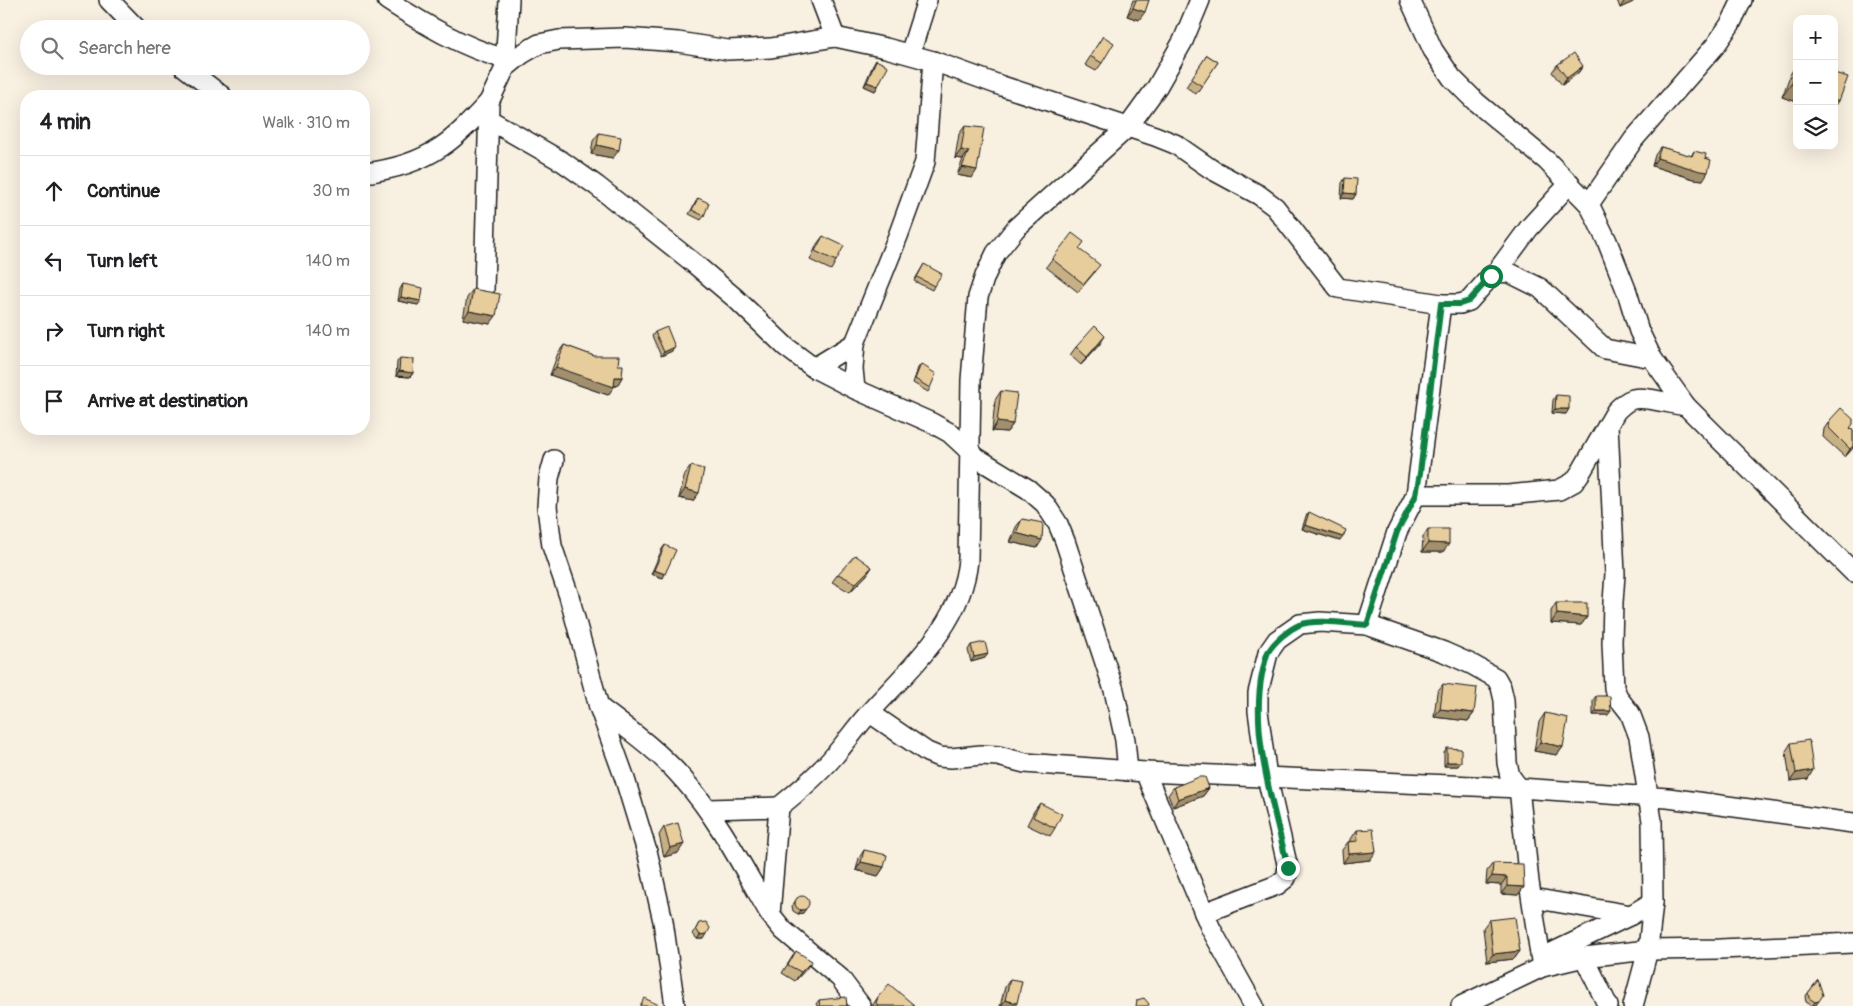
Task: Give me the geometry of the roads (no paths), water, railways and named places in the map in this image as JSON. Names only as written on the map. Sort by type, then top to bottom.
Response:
[{"type":"street","points":[[110,0],[129,20]]},
{"type":"street","points":[[387,0],[457,41],[505,63]]},
{"type":"street","points":[[484,290],[489,111],[505,63],[509,0]]},
{"type":"street","points":[[821,0],[835,37]]},
{"type":"street","points":[[910,54],[927,0]]},
{"type":"street","points":[[708,809],[779,807],[812,779],[835,755],[941,631],[956,606],[966,578],[968,560],[971,380],[978,297],[985,276],[996,253],[1016,228],[1128,127],[1157,87],[1183,41],[1200,0]]},
{"type":"street","points":[[1410,0],[1432,50],[1452,78],[1476,102],[1547,160],[1589,204],[1607,241],[1627,292],[1639,331],[1652,358],[1686,406],[1853,572]]},
{"type":"street","points":[[1589,204],[1634,139],[1715,46],[1731,22],[1742,0]]},
{"type":"street","points":[[505,63],[539,44],[559,40],[625,38],[678,42],[728,50],[771,48],[835,37],[910,54],[1175,144],[1211,169],[1259,195],[1275,207],[1338,288],[1441,304],[1460,304],[1469,301],[1491,276],[1498,272],[1530,228],[1570,183]]},
{"type":"street","points":[[854,390],[855,342],[921,176],[927,142],[932,61]]},
{"type":"street","points":[[195,75],[214,90]]},
{"type":"street","points":[[370,172],[383,171],[416,160],[440,148],[489,111]]},
{"type":"street","points":[[489,111],[597,186],[690,260],[735,298],[786,347],[814,368],[854,390],[932,423],[950,433],[976,458],[1028,489],[1045,504],[1058,524],[1114,690],[1125,740],[1136,772],[1229,965],[1254,1006]]},
{"type":"street","points":[[1498,272],[1510,273],[1540,288],[1605,349],[1652,358]]},
{"type":"street","points":[[1367,625],[1397,532],[1416,495],[1441,304]]},
{"type":"street","points":[[814,368],[855,342]]},
{"type":"street","points":[[1416,495],[1508,495],[1559,490],[1574,482],[1616,411],[1631,399],[1686,406]]},
{"type":"street","points":[[1608,425],[1615,574],[1612,627],[1614,688],[1619,699],[1630,714],[1638,737],[1652,821],[1653,902],[1648,950],[1633,1006]]},
{"type":"street","points":[[554,460],[549,478],[547,507],[552,546],[569,596],[599,707],[624,776],[648,855],[663,921],[675,1006]]},
{"type":"street","points":[[1204,913],[1277,885],[1286,878],[1288,868],[1267,776],[1258,711],[1258,693],[1268,653],[1278,640],[1300,624],[1320,622],[1367,625],[1472,664],[1496,678],[1501,687],[1504,700],[1507,763],[1510,776],[1519,788],[1542,963]]},
{"type":"street","points":[[599,707],[652,749],[683,778],[708,809],[770,914],[782,930],[840,978],[861,1006]]},
{"type":"street","points":[[870,713],[927,752],[939,757],[951,758],[981,755],[998,756],[1025,763],[1136,772],[1267,776],[1648,796],[1853,823]]},
{"type":"street","points":[[1652,821],[1686,800]]},
{"type":"street","points":[[770,914],[779,807]]},
{"type":"street","points":[[1532,898],[1631,915]]},
{"type":"street","points":[[1461,1006],[1653,902]]},
{"type":"street","points":[[1542,963],[1648,950],[1720,949],[1853,942]]},
{"type":"street","points":[[1584,957],[1608,1006]]}]
